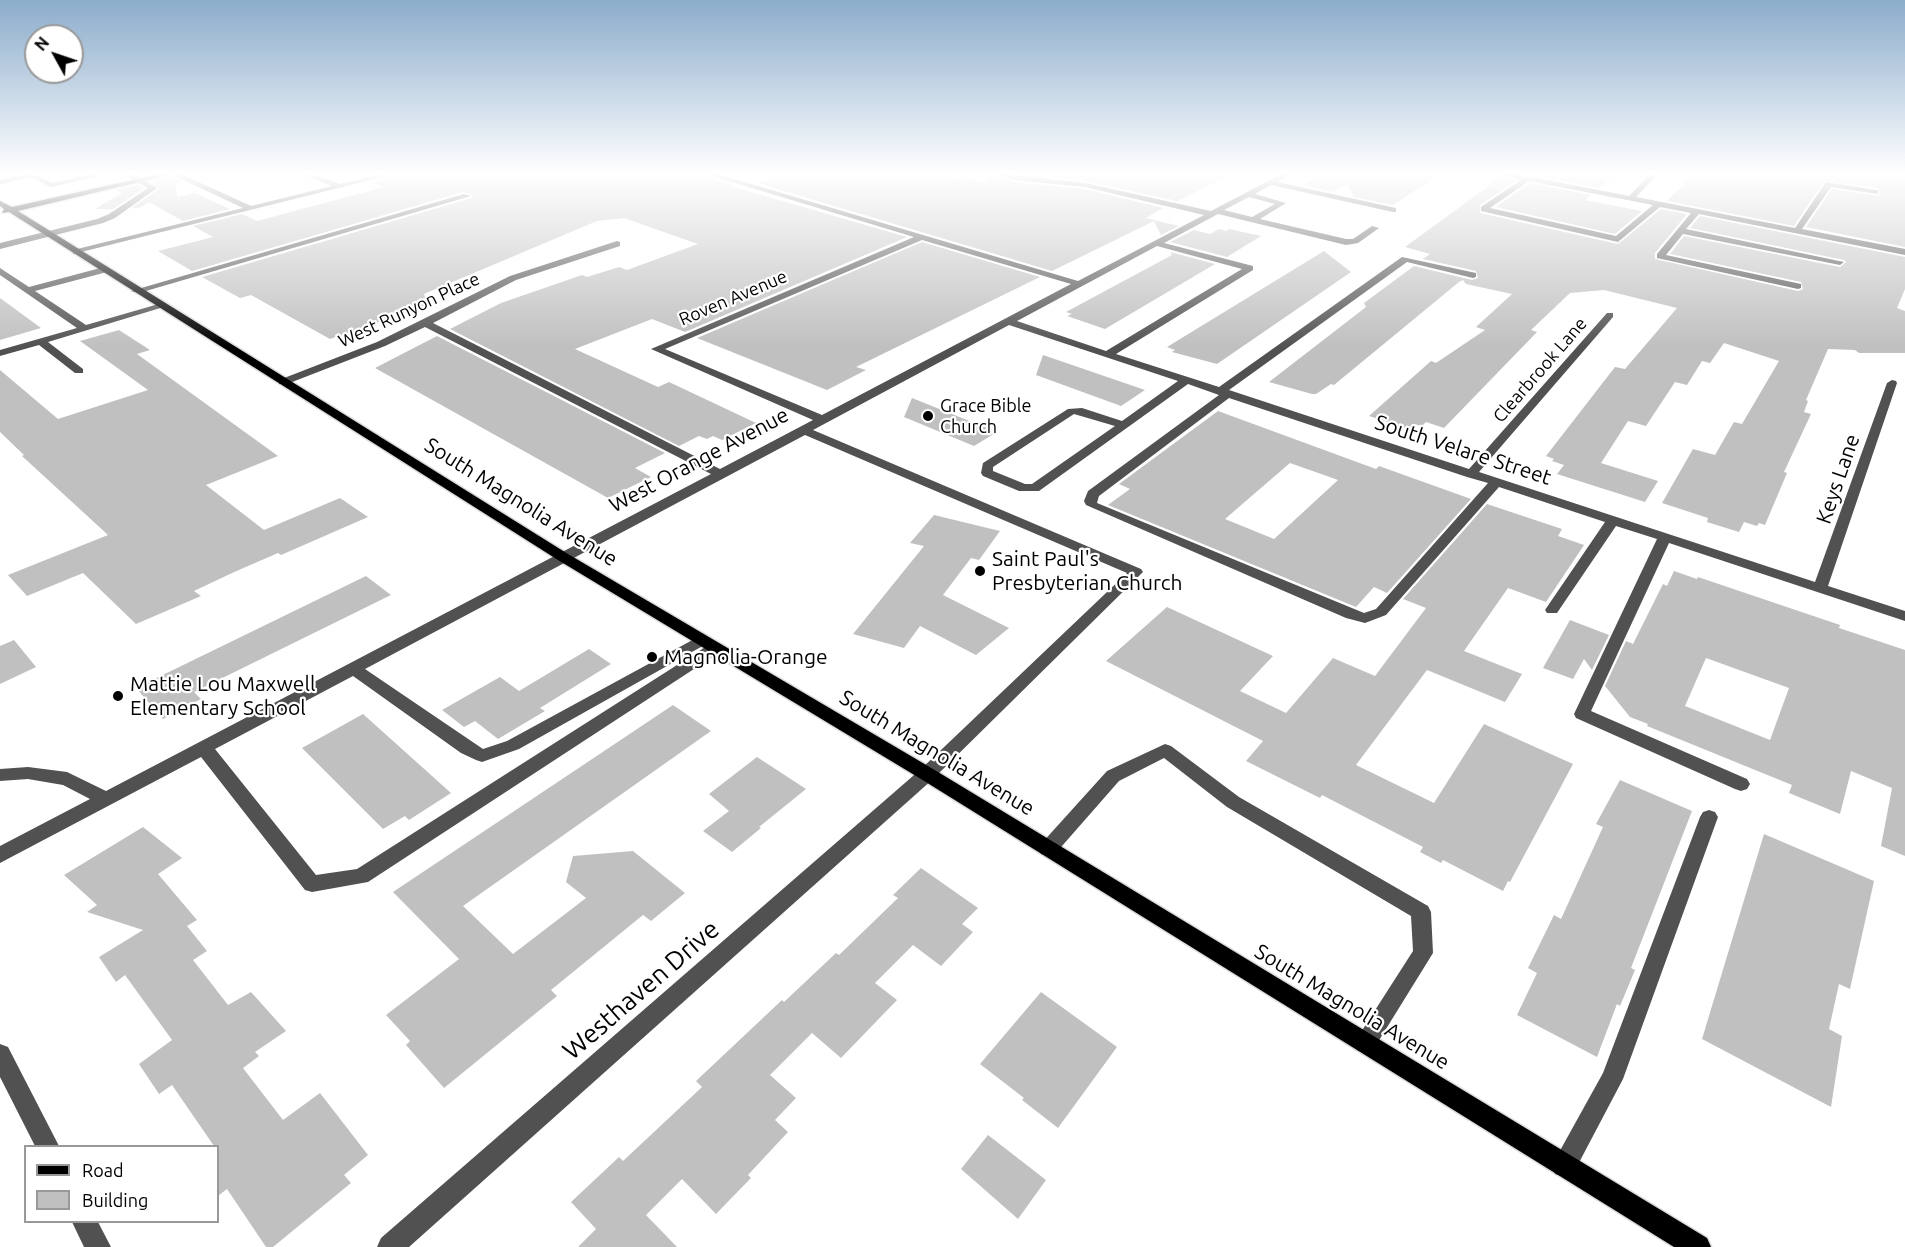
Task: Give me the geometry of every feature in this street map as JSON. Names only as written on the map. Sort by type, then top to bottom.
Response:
[{"type":"main road","name":"South Magnolia Avenue","points":[[42,230],[563,557],[927,774],[1698,1247]]},
{"type":"street","points":[[0,246],[62,230]]},
{"type":"street","points":[[76,252],[163,230]]},
{"type":"street","points":[[136,291],[348,230]]},
{"type":"street","points":[[904,230],[1080,284]]},
{"type":"street","name":"West Orange Avenue","points":[[0,855],[1183,230]]},
{"type":"street","points":[[1296,230],[1346,242],[1355,241],[1372,230]]},
{"type":"street","points":[[1579,230],[1618,239],[1628,230]]},
{"type":"street","points":[[1793,230],[1905,252]]},
{"type":"street","points":[[1798,286],[1660,256],[1682,231],[1839,262]]},
{"type":"street","name":"Roven Avenue","points":[[823,420],[656,349],[924,236]]},
{"type":"street","name":"West Runyon Place","points":[[283,382],[381,344],[513,278],[617,244]]},
{"type":"street","points":[[1108,354],[1250,268],[1158,244]]},
{"type":"street","points":[[1473,275],[1405,259],[1224,392],[1094,494],[1090,501],[1092,505],[1351,615],[1365,618],[1381,612],[1496,482]]},
{"type":"street","points":[[28,290],[104,270]]},
{"type":"street","points":[[0,271],[84,328]]},
{"type":"street","points":[[0,353],[162,306]]},
{"type":"street","name":"Clearbrook Lane","points":[[1471,474],[1610,315]]},
{"type":"street","name":"South Velare Street","points":[[1009,322],[1905,616]]},
{"type":"street","points":[[425,323],[721,474]]},
{"type":"street","points":[[40,341],[79,371]]},
{"type":"street","points":[[1123,425],[1082,411],[1072,411],[987,466],[987,473],[1023,488],[1035,488],[1187,380]]},
{"type":"street","name":"Keys Lane","points":[[1820,588],[1892,383]]},
{"type":"street","name":"Westhaven Drive","points":[[390,1247],[927,774],[1136,572],[804,430]]},
{"type":"street","points":[[1552,610],[1613,520]]},
{"type":"street","points":[[1665,537],[1582,714],[1742,784]]},
{"type":"street","points":[[353,668],[467,749],[482,756],[513,745],[709,644]]},
{"type":"street","points":[[202,747],[312,884],[361,876],[709,644]]},
{"type":"street","points":[[1048,849],[1113,776],[1165,750],[1233,802],[1421,912],[1423,953],[1365,1043]]},
{"type":"street","points":[[0,775],[28,773],[67,779],[106,799]]},
{"type":"street","points":[[1564,1165],[1612,1079],[1709,817]]},
{"type":"street","points":[[0,1054],[46,1145]]},
{"type":"street","points":[[86,1223],[98,1247]]},
{"type":"building","points":[[201,230],[332,230],[192,271],[158,251],[213,237]]},
{"type":"building","points":[[362,230],[575,230],[424,294],[428,305],[330,339],[251,295],[240,298],[202,277]]},
{"type":"building","points":[[659,230],[883,230],[907,237],[685,332],[652,319],[575,349],[658,387],[669,382],[756,423],[722,440],[713,436],[707,439],[699,436],[679,446],[450,329],[501,303],[582,275],[587,277],[619,267],[627,270],[698,244]]},
{"type":"building","points":[[915,230],[1135,230],[1052,271]]},
{"type":"building","points":[[1159,230],[1171,230],[1161,235]]},
{"type":"building","points":[[1194,230],[1210,234],[1217,230],[1234,230],[1261,236],[1227,257],[1170,242]]},
{"type":"building","points":[[1428,230],[1557,230],[1618,244],[1635,230],[1674,230],[1655,253],[1655,259],[1798,291],[1803,289],[1801,282],[1670,254],[1684,236],[1840,267],[1846,262],[1701,230],[1771,230],[1905,257],[1905,289],[1897,308],[1905,311],[1905,353],[1859,353],[1855,350],[1828,349],[1806,400],[1808,401],[1804,412],[1811,414],[1784,472],[1787,473],[1765,525],[1759,523],[1757,526],[1744,522],[1739,532],[1707,522],[1708,518],[1662,503],[1693,449],[1715,455],[1734,422],[1742,424],[1779,361],[1724,343],[1710,363],[1702,361],[1687,385],[1675,382],[1646,426],[1628,421],[1601,463],[1658,481],[1645,502],[1557,474],[1564,465],[1546,456],[1615,367],[1625,369],[1677,308],[1604,290],[1570,293],[1531,330],[1537,332],[1444,428],[1426,422],[1422,426],[1414,424],[1409,429],[1369,416],[1431,361],[1436,363],[1485,330],[1476,327],[1512,294],[1466,284],[1463,280],[1334,385],[1331,384],[1316,394],[1312,394],[1269,382],[1366,307],[1364,303],[1414,266],[1472,280],[1478,278],[1476,271],[1423,259],[1430,254],[1405,247]]},
{"type":"building","points":[[1598,230],[1619,230],[1615,234]]},
{"type":"building","points":[[1822,230],[1905,230],[1905,247]]},
{"type":"building","points":[[922,242],[1040,277],[856,367],[866,370],[827,390],[697,338]]},
{"type":"building","points":[[1324,251],[1351,272],[1217,364],[1172,352],[1175,350],[1167,347]]},
{"type":"building","points":[[1170,252],[1215,264],[1105,329],[1067,316],[1072,314],[1066,312],[1172,255]]},
{"type":"building","points":[[0,298],[41,328],[0,340]]},
{"type":"building","points":[[119,330],[150,350],[137,354],[278,456],[206,485],[264,530],[340,498],[368,517],[281,555],[278,553],[232,573],[194,591],[201,596],[136,624],[83,573],[27,596],[8,575],[108,535],[22,456],[24,455],[0,432],[0,370],[58,419],[148,390],[80,341]]},
{"type":"building","points":[[437,336],[665,453],[635,468],[651,477],[608,498],[375,368]]},
{"type":"building","points":[[1043,355],[1145,390],[1121,406],[1036,375]]},
{"type":"building","points":[[912,398],[997,432],[974,446],[904,417]]},
{"type":"building","points":[[1218,411],[1376,469],[1379,466],[1471,499],[1387,593],[1374,587],[1356,607],[1108,505],[1130,489],[1119,484]],"holes":[[[1290,463],[1338,480],[1274,539],[1225,519]]]},
{"type":"building","points":[[1487,504],[1562,529],[1558,536],[1584,545],[1546,602],[1508,588],[1464,651],[1522,674],[1505,702],[1427,670],[1356,765],[1434,803],[1484,724],[1573,764],[1503,891],[1443,860],[1441,863],[1420,852],[1423,847],[1322,795],[1320,798],[1246,761],[1263,741],[1106,661],[1167,607],[1273,656],[1240,691],[1286,713],[1333,658],[1375,676],[1426,608],[1403,599]]},
{"type":"building","points":[[934,515],[1000,531],[979,560],[971,558],[943,595],[1009,628],[976,655],[920,626],[904,648],[853,634],[924,546],[910,543]]},
{"type":"building","points":[[1674,571],[1697,579],[1698,577],[1840,625],[1839,628],[1905,650],[1905,856],[1881,846],[1892,788],[1851,771],[1840,814],[1789,793],[1792,785],[1630,717],[1605,686],[1626,641],[1633,644],[1663,584],[1667,586]],"holes":[[[1706,658],[1789,688],[1770,740],[1685,706]]]},
{"type":"building","points":[[366,576],[391,595],[194,692],[201,699],[163,719],[136,688]]},
{"type":"building","points":[[1570,620],[1609,635],[1592,670],[1584,659],[1573,679],[1543,668]]},
{"type":"building","points":[[14,640],[36,667],[0,684],[0,646]]},
{"type":"building","points":[[589,649],[611,664],[540,708],[545,711],[498,739],[475,721],[464,727],[442,710],[500,677],[519,691]]},
{"type":"building","points":[[673,705],[711,731],[463,906],[513,954],[586,898],[566,882],[573,856],[633,851],[685,893],[651,921],[643,915],[551,990],[557,996],[444,1088],[406,1045],[410,1041],[386,1015],[459,959],[393,892]]},
{"type":"building","points":[[363,714],[451,793],[409,820],[405,816],[383,829],[302,748]]},
{"type":"building","points":[[757,757],[806,789],[732,852],[703,831],[729,811],[709,794]]},
{"type":"building","points":[[1620,780],[1692,811],[1631,968],[1635,970],[1620,1006],[1617,1004],[1597,1057],[1517,1015],[1537,973],[1528,968],[1554,915],[1561,919],[1603,827],[1596,824]]},
{"type":"building","points":[[143,827],[182,858],[158,874],[197,920],[187,926],[207,951],[193,960],[228,1005],[251,992],[286,1031],[255,1052],[259,1056],[243,1068],[283,1120],[320,1093],[368,1155],[344,1175],[351,1183],[273,1247],[266,1247],[227,1189],[219,1195],[219,1145],[213,1145],[172,1085],[159,1094],[139,1064],[172,1040],[125,975],[116,982],[99,957],[143,930],[87,912],[97,905],[64,875]]},
{"type":"building","points":[[1764,834],[1874,881],[1850,989],[1839,984],[1829,1029],[1842,1036],[1831,1107],[1702,1039]]},
{"type":"building","points":[[921,868],[978,908],[962,924],[973,932],[941,966],[913,945],[875,983],[897,1000],[841,1058],[812,1033],[770,1075],[796,1098],[775,1120],[788,1132],[748,1175],[751,1178],[716,1214],[682,1179],[646,1215],[677,1247],[578,1247],[596,1229],[571,1202],[619,1157],[623,1161],[702,1087],[696,1081],[782,1000],[784,1002],[836,953],[839,955],[898,898],[893,895]]},
{"type":"building","points":[[1041,992],[1117,1047],[1058,1128],[980,1064]]},
{"type":"building","points":[[988,1135],[1046,1180],[1018,1219],[961,1169]]},
{"type":"place","name":"Grace Bible Church","points":[[928,416]]},
{"type":"place","name":"Saint Paul's Presbyterian Church","points":[[980,571]]},
{"type":"place","name":"Magnolia-Orange","points":[[652,657]]},
{"type":"place","name":"Mattie Lou Maxwell Elementary School","points":[[118,696]]}]
